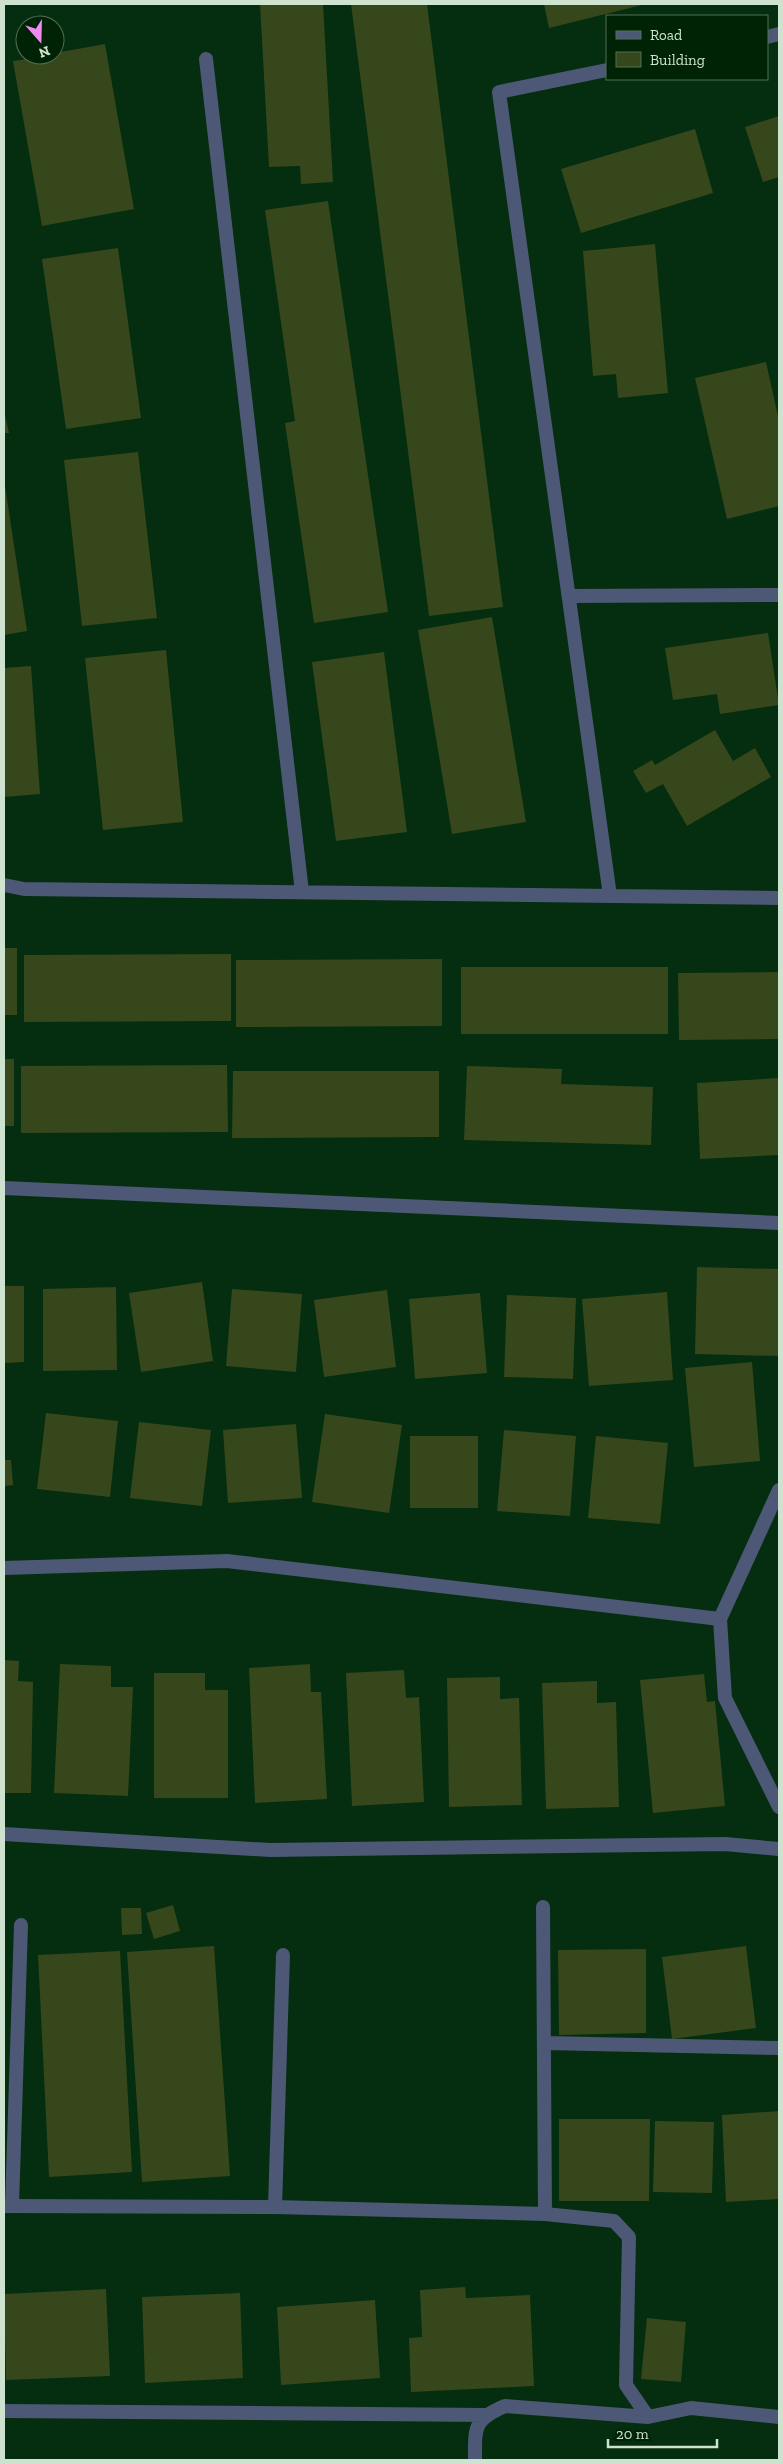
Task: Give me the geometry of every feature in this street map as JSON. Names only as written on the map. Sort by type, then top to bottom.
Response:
[{"type":"street","points":[[206,59],[302,892]]},
{"type":"street","points":[[606,70],[499,92],[610,896]]},
{"type":"street","points":[[569,596],[779,595]]},
{"type":"street","points":[[4,885],[24,890],[779,898]]},
{"type":"street","points":[[4,1188],[779,1222]]},
{"type":"street","points":[[779,1490],[720,1620],[725,1698],[779,1808]]},
{"type":"street","points":[[4,1568],[227,1561],[720,1620]]},
{"type":"street","points":[[4,1834],[270,1850],[725,1844],[779,1849]]},
{"type":"street","points":[[544,1907],[545,2214]]},
{"type":"street","points":[[21,1925],[8,2206],[275,2208],[545,2214],[614,2221],[629,2237],[626,2385],[648,2417]]},
{"type":"street","points":[[275,2208],[283,1955]]},
{"type":"street","points":[[544,2043],[779,2048]]},
{"type":"street","points":[[4,2411],[485,2415],[505,2406],[648,2417],[691,2408],[779,2417]]},
{"type":"street","points":[[474,2460],[475,2432],[485,2415]]},
{"type":"building","points":[[260,4],[323,4],[333,182],[301,184],[300,166],[269,167]]},
{"type":"building","points":[[351,4],[427,4],[503,607],[429,616]]},
{"type":"building","points":[[544,4],[646,4],[549,28]]},
{"type":"building","points":[[105,44],[134,209],[42,226],[13,61],[15,61],[15,65],[65,65],[65,51]]},
{"type":"building","points":[[779,116],[779,177],[763,182],[745,127]]},
{"type":"building","points":[[695,129],[713,193],[581,233],[561,169]]},
{"type":"building","points":[[328,201],[388,612],[314,623],[285,423],[295,421],[265,210]]},
{"type":"building","points":[[655,244],[668,393],[618,398],[616,374],[593,376],[583,251]]},
{"type":"building","points":[[118,248],[141,418],[66,429],[42,259]]},
{"type":"building","points":[[766,362],[779,421],[779,506],[727,519],[695,378]]},
{"type":"building","points":[[4,410],[9,433],[4,433]]},
{"type":"building","points":[[138,452],[157,618],[82,626],[64,460]]},
{"type":"building","points":[[4,479],[27,631],[4,635]]},
{"type":"building","points":[[492,617],[526,822],[452,834],[418,630]]},
{"type":"building","points":[[768,633],[779,705],[720,714],[717,694],[673,700],[665,648]]},
{"type":"building","points":[[166,650],[183,822],[103,830],[85,658]]},
{"type":"building","points":[[384,652],[407,832],[336,841],[312,662]]},
{"type":"building","points":[[31,666],[40,794],[4,797],[4,668]]},
{"type":"building","points":[[715,730],[733,761],[755,748],[771,777],[687,826],[663,784],[646,793],[633,771],[652,760],[655,765]]},
{"type":"building","points":[[4,948],[17,948],[17,1015],[4,1015]]},
{"type":"building","points":[[231,954],[231,1021],[24,1022],[24,955]]},
{"type":"building","points":[[442,959],[442,1026],[236,1027],[236,960]]},
{"type":"building","points":[[461,967],[668,967],[668,1034],[461,1034]]},
{"type":"building","points":[[779,972],[779,1039],[679,1040],[678,973]]},
{"type":"building","points":[[4,1059],[14,1059],[14,1126],[4,1126]]},
{"type":"building","points":[[227,1065],[228,1132],[21,1133],[21,1066]]},
{"type":"building","points":[[467,1066],[562,1069],[561,1084],[653,1087],[651,1145],[464,1140]]},
{"type":"building","points":[[233,1071],[439,1071],[439,1137],[232,1138]]},
{"type":"building","points":[[779,1078],[779,1155],[700,1159],[697,1083]]},
{"type":"building","points":[[697,1267],[779,1269],[779,1356],[695,1354]]},
{"type":"building","points":[[202,1282],[213,1361],[141,1372],[129,1293]]},
{"type":"building","points":[[4,1286],[24,1286],[24,1362],[4,1363]]},
{"type":"building","points":[[116,1287],[117,1370],[43,1371],[43,1289]]},
{"type":"building","points":[[232,1289],[302,1294],[296,1372],[226,1366]]},
{"type":"building","points":[[387,1290],[396,1367],[324,1377],[314,1300]]},
{"type":"building","points":[[667,1292],[673,1380],[589,1386],[582,1299]]},
{"type":"building","points":[[480,1293],[487,1373],[415,1379],[409,1299]]},
{"type":"building","points":[[507,1295],[576,1298],[573,1379],[504,1377]]},
{"type":"building","points":[[752,1362],[760,1461],[694,1467],[685,1368]]},
{"type":"building","points":[[46,1413],[118,1421],[110,1497],[37,1489]]},
{"type":"building","points":[[325,1414],[402,1425],[389,1513],[312,1502]]},
{"type":"building","points":[[139,1422],[211,1430],[202,1506],[130,1498]]},
{"type":"building","points":[[296,1424],[302,1498],[228,1503],[223,1430]]},
{"type":"building","points":[[504,1430],[576,1436],[570,1516],[497,1511]]},
{"type":"building","points":[[410,1436],[478,1436],[478,1508],[410,1508]]},
{"type":"building","points":[[596,1436],[668,1443],[660,1524],[588,1518]]},
{"type":"building","points":[[4,1460],[11,1460],[13,1485],[4,1486]]},
{"type":"building","points":[[4,1660],[19,1661],[18,1681],[33,1682],[31,1793],[4,1793]]},
{"type":"building","points":[[60,1664],[111,1666],[111,1687],[133,1687],[128,1796],[54,1793]]},
{"type":"building","points":[[310,1664],[311,1692],[321,1692],[327,1799],[255,1803],[249,1668]]},
{"type":"building","points":[[404,1670],[406,1698],[419,1697],[424,1802],[352,1806],[346,1673]]},
{"type":"building","points":[[154,1673],[205,1673],[205,1690],[228,1690],[228,1798],[154,1798]]},
{"type":"building","points":[[704,1674],[707,1702],[715,1701],[725,1806],[653,1813],[640,1680]]},
{"type":"building","points":[[500,1677],[500,1699],[519,1698],[522,1805],[449,1807],[447,1678]]},
{"type":"building","points":[[597,1681],[597,1703],[616,1702],[619,1807],[546,1809],[542,1683]]},
{"type":"building","points":[[173,1905],[180,1931],[154,1939],[146,1913]]},
{"type":"building","points":[[121,1908],[141,1908],[142,1934],[122,1935]]},
{"type":"building","points":[[214,1946],[230,2176],[142,2182],[127,1952]]},
{"type":"building","points":[[746,1946],[756,2028],[672,2039],[662,1957]]},
{"type":"building","points":[[646,1949],[646,2033],[559,2035],[558,1950]]},
{"type":"building","points":[[120,1951],[132,2172],[49,2177],[38,1955]]},
{"type":"building","points":[[779,2111],[779,2199],[726,2202],[722,2115]]},
{"type":"building","points":[[559,2119],[650,2119],[649,2201],[559,2201]]},
{"type":"building","points":[[655,2121],[714,2122],[712,2193],[653,2192]]},
{"type":"building","points":[[465,2287],[466,2298],[530,2295],[534,2386],[411,2392],[409,2338],[422,2337],[420,2290]]},
{"type":"building","points":[[106,2289],[110,2376],[6,2380],[4,2294]]},
{"type":"building","points":[[240,2293],[243,2378],[145,2383],[142,2297]]},
{"type":"building","points":[[375,2300],[380,2378],[281,2385],[277,2307]]},
{"type":"building","points":[[647,2318],[686,2322],[681,2382],[641,2379]]}]
